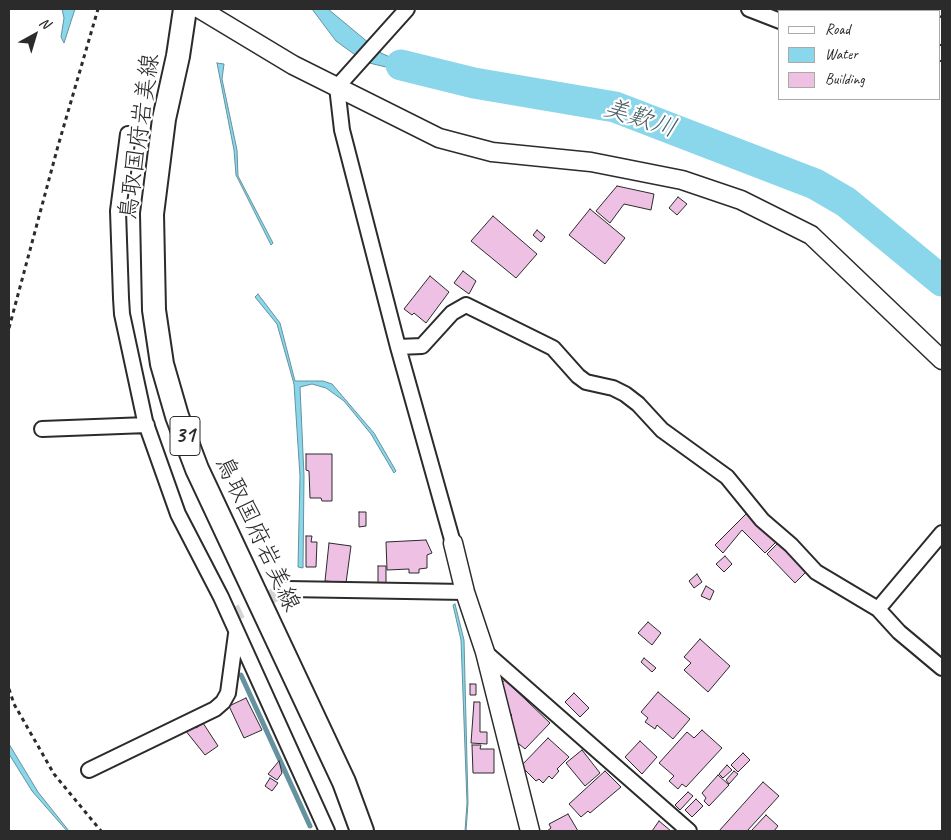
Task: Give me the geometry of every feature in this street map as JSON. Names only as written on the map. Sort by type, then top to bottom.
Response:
[{"type":"main road","name":"鳥取国府岩美線","points":[[185,9],[178,56],[164,118],[152,214],[154,310],[162,364],[177,416],[197,469],[344,782],[362,831]]},
{"type":"street","points":[[200,9],[293,65],[448,140],[492,152],[590,162],[682,180],[741,200],[812,235],[942,360]]},
{"type":"street","points":[[407,9],[337,87],[342,130],[398,347],[465,592],[485,652],[530,831]]},
{"type":"street","points":[[750,9],[778,20]]},
{"type":"street","points":[[128,134],[118,212],[120,298],[146,424],[178,514],[221,597],[236,633],[301,769],[327,831]]},
{"type":"street","points":[[398,347],[422,346],[452,314],[466,305],[553,348],[578,376],[586,382],[613,388],[625,394],[638,404],[662,430],[727,477],[762,520],[791,545],[816,572],[878,609],[899,632],[942,668]]},
{"type":"street","points":[[42,429],[146,424]]},
{"type":"street","points":[[878,609],[942,533]]},
{"type":"street","points":[[287,589],[465,592]]},
{"type":"street","points":[[89,770],[215,709],[223,702],[228,693],[236,633]]},
{"type":"street","points":[[485,652],[689,831]]},
{"type":"path","points":[[9,328],[98,9]]},
{"type":"path","points":[[9,689],[14,704],[54,774],[101,831]]},
{"type":"water","points":[[62,9],[75,9],[64,43],[61,37],[64,18]]},
{"type":"water","points":[[312,9],[328,9],[381,53],[394,59],[442,70],[441,80],[365,62],[336,41]]},
{"type":"water","points":[[217,63],[224,64],[222,79],[237,150],[238,176],[273,243],[271,245],[236,175],[234,150]]},
{"type":"water","points":[[258,294],[280,323],[295,381],[323,381],[332,384],[374,433],[396,471],[394,473],[371,434],[344,401],[326,388],[312,384],[300,387],[304,476],[303,568],[298,567],[300,476],[294,384],[277,324],[255,297]]},
{"type":"water","points":[[455,604],[464,640],[468,803],[466,831],[467,803],[461,640],[453,605]]},
{"type":"water","points":[[9,744],[38,792],[69,831],[32,791],[9,754]]},
{"type":"building","points":[[617,186],[654,194],[651,210],[624,204],[610,223],[596,211]]},
{"type":"building","points":[[678,197],[687,204],[677,215],[669,208]]},
{"type":"building","points":[[590,209],[625,238],[605,264],[569,235]]},
{"type":"building","points":[[493,216],[537,254],[516,278],[471,241]]},
{"type":"building","points":[[537,230],[545,237],[541,242],[533,235]]},
{"type":"building","points":[[463,271],[476,281],[469,294],[454,283]]},
{"type":"building","points":[[430,276],[449,292],[426,323],[414,313],[412,315],[404,309]]},
{"type":"building","points":[[306,454],[332,454],[332,501],[310,498]]},
{"type":"building","points":[[359,512],[366,512],[366,526],[359,527]]},
{"type":"building","points":[[746,514],[776,542],[765,553],[742,530],[723,553],[715,545]]},
{"type":"building","points":[[306,536],[312,536],[311,542],[317,542],[316,567],[306,567]]},
{"type":"building","points":[[426,540],[432,553],[427,555],[427,568],[419,569],[419,573],[409,573],[409,569],[387,570],[386,542]]},
{"type":"building","points":[[329,543],[351,546],[346,583],[325,581]]},
{"type":"building","points":[[778,543],[806,572],[795,583],[767,554]]},
{"type":"building","points":[[725,556],[732,564],[724,572],[716,564]]},
{"type":"building","points":[[378,566],[386,566],[386,584],[378,584]]},
{"type":"building","points":[[697,574],[702,582],[694,588],[689,581]]},
{"type":"building","points":[[706,586],[714,591],[710,600],[701,596]]},
{"type":"building","points":[[648,622],[661,633],[652,645],[638,633]]},
{"type":"building","points":[[700,639],[730,666],[708,692],[684,670],[691,663],[684,657]]},
{"type":"building","points":[[644,658],[656,668],[652,672],[641,662]]},
{"type":"building","points":[[505,680],[550,723],[525,749],[512,738],[507,720],[512,715],[505,709],[502,698],[505,694],[499,688],[499,685]]},
{"type":"building","points":[[470,684],[476,684],[476,695],[470,695]]},
{"type":"building","points":[[658,692],[690,719],[673,739],[657,725],[655,729],[645,722],[648,718],[641,712]]},
{"type":"building","points":[[574,693],[589,708],[580,717],[565,702]]},
{"type":"building","points":[[246,698],[262,730],[244,738],[229,706]]},
{"type":"building","points":[[474,702],[480,702],[480,732],[487,732],[487,744],[471,743]]},
{"type":"building","points":[[203,723],[218,746],[205,755],[185,730],[194,725],[196,728]]},
{"type":"building","points":[[702,730],[722,748],[686,787],[682,784],[678,789],[669,781],[674,776],[659,763],[687,732],[694,738]]},
{"type":"building","points":[[548,738],[569,757],[557,769],[559,771],[552,779],[549,776],[543,783],[539,779],[536,781],[521,766]]},
{"type":"building","points":[[640,741],[657,757],[642,774],[625,757]]},
{"type":"building","points":[[472,745],[481,745],[480,749],[494,749],[494,773],[473,773]]},
{"type":"building","points":[[582,750],[600,773],[585,786],[566,763]]},
{"type":"building","points":[[743,753],[750,760],[738,772],[731,765]]},
{"type":"building","points":[[279,761],[282,773],[277,780],[268,774]]},
{"type":"building","points":[[727,765],[732,770],[723,778],[719,774]]},
{"type":"building","points":[[605,771],[621,787],[590,813],[588,811],[581,817],[569,804]]},
{"type":"building","points":[[734,771],[738,774],[729,784],[726,780]]},
{"type":"building","points":[[718,775],[729,785],[709,806],[704,801],[706,798],[702,793]]},
{"type":"building","points":[[270,778],[278,783],[272,791],[265,786]]},
{"type":"building","points":[[763,782],[779,796],[747,831],[719,831]]},
{"type":"building","points":[[688,792],[693,796],[680,810],[675,805]]},
{"type":"building","points":[[696,799],[703,806],[692,817],[685,810]]},
{"type":"building","points":[[568,814],[578,831],[547,831],[551,828],[549,824]]},
{"type":"building","points":[[766,815],[778,826],[774,831],[751,831]]},
{"type":"building","points":[[659,821],[671,831],[652,831]]},
{"type":"waterway","name":"美歎川","points":[[401,65],[474,83],[615,107],[815,184],[846,202],[942,281]]},
{"type":"waterway","points":[[241,675],[310,826]]},
{"type":"tunnel","points":[[229,617],[287,589]]}]
